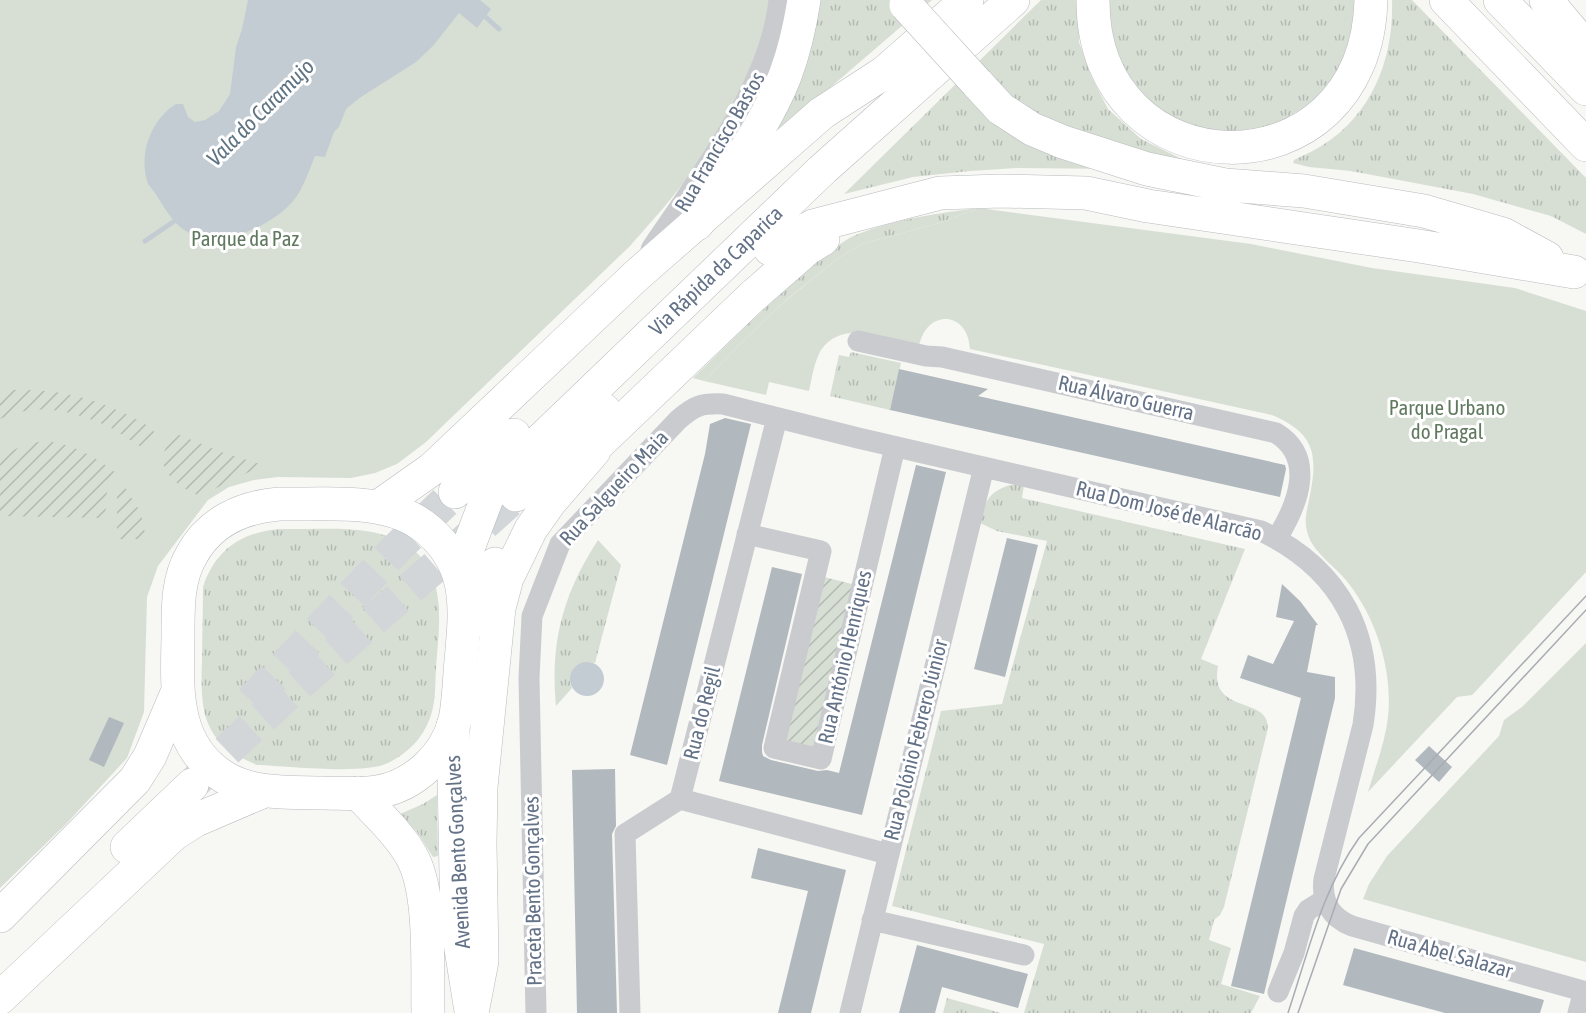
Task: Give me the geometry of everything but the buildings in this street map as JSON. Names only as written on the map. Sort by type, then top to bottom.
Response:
[{"type":"main road","points":[[697,224],[758,129],[776,96],[790,61],[804,0]]},
{"type":"main road","points":[[455,492],[834,126],[885,72],[967,0]]},
{"type":"main road","name":"Via Rápida da Caparica","points":[[459,572],[487,498],[501,478],[791,199],[1013,0]]},
{"type":"main road","points":[[1093,0],[1096,38],[1102,62],[1115,86],[1132,106],[1150,122],[1172,135],[1194,143],[1239,148],[1273,141],[1305,128],[1340,98],[1352,80],[1364,51],[1371,20],[1371,0]]},
{"type":"main road","points":[[1446,0],[1586,145]]},
{"type":"main road","points":[[1500,0],[1586,89]]},
{"type":"main road","points":[[1546,0],[1578,38],[1586,55]]},
{"type":"main road","points":[[904,2],[1001,110],[1032,129],[1064,142],[1147,169],[1226,185],[1304,191],[1424,211],[1503,234],[1580,275]]},
{"type":"main road","points":[[378,507],[432,469],[637,275],[822,113],[885,72]]},
{"type":"main road","points":[[516,495],[836,182],[909,93]]},
{"type":"main road","points":[[770,249],[813,226],[940,193],[1001,191],[1086,193],[1148,206],[1419,246],[1580,275]]},
{"type":"main road","points":[[464,630],[502,548],[518,521],[543,494],[594,451],[753,296],[808,248],[864,212]]},
{"type":"main road","points":[[472,1013],[482,961],[481,787],[500,608],[507,578],[531,529],[550,502],[594,451]]},
{"type":"main road","points":[[268,505],[378,507],[400,512],[420,524],[436,537],[450,554],[459,572],[465,601],[464,630],[457,707],[453,726],[449,737],[436,756],[428,766],[410,780],[378,792],[358,794],[264,791],[241,786],[224,777],[200,757],[179,712],[177,693],[178,595],[191,555],[213,528],[237,513],[268,505]]},
{"type":"main road","points":[[0,916],[135,780],[150,756],[177,693]]},
{"type":"main road","name":"Avenida Bento Gonçalves","points":[[453,726],[457,924],[472,1013]]},
{"type":"main road","points":[[0,940],[29,917],[185,778],[0,968]]},
{"type":"main road","points":[[0,998],[174,834],[196,820],[264,791]]},
{"type":"main road","name":"Avenida Bento Gonçalves","points":[[358,794],[398,837],[412,856],[420,873],[425,896],[428,1013]]},
{"type":"main road","points":[[457,924],[454,984],[458,1013]]},
{"type":"street","name":"Rua Francisco Bastos","points":[[637,275],[715,159],[760,81],[773,43],[782,0]]},
{"type":"street","name":"Rua Álvaro Guerra","points":[[858,341],[926,356],[942,357],[1276,432],[1295,450],[1301,471],[1292,515],[1277,538]]},
{"type":"street","name":"Rua Salgueiro Maia","points":[[531,769],[529,678],[532,616],[560,544],[678,420],[696,406],[706,403],[723,404],[777,418]]},
{"type":"street","name":"Rua Dom José de Alarcão","points":[[777,418],[1261,531],[1277,538],[1304,556],[1340,595],[1358,631],[1365,664],[1366,705],[1363,725],[1324,879],[1324,900]]},
{"type":"street","name":"Rua do Regil","points":[[680,799],[777,418]]},
{"type":"street","name":"Rua António Henriques","points":[[747,534],[821,551],[774,747],[821,759],[895,447]]},
{"type":"street","name":"Rua Polónio Febrero Júnior","points":[[850,1013],[984,467]]},
{"type":"street","name":"Praceta Bento Gonçalves","points":[[531,769],[536,1013]]},
{"type":"street","points":[[630,1013],[625,834],[680,799],[888,854]]},
{"type":"street","points":[[1278,992],[1294,953],[1304,916],[1308,910],[1324,900]]},
{"type":"street","name":"Rua Abel Salazar","points":[[1324,900],[1337,918],[1352,926],[1585,992]]},
{"type":"street","points":[[872,920],[1024,955]]},
{"type":"street","points":[[1578,1013],[1585,992]]},
{"type":"green space","name":"Parque da Paz","points":[[0,0],[774,0],[758,61],[701,161],[630,246],[426,442],[397,464],[375,473],[351,478],[278,477],[254,480],[229,487],[208,500],[158,566],[147,597],[144,712],[127,758],[67,823],[0,888]]},
{"type":"green space","points":[[818,0],[932,0],[768,141]]},
{"type":"green space","points":[[1041,0],[1079,0],[1079,42],[1091,76],[1108,109],[1141,139],[1190,163],[1115,169],[1017,168],[970,171],[913,177],[844,194]]},
{"type":"green space","points":[[1105,0],[1359,0],[1360,20],[1333,88],[1287,118],[1246,138],[1175,126],[1120,75]]},
{"type":"green space","points":[[1392,0],[1412,0],[1586,178],[1586,234],[1551,216],[1473,194],[1351,171],[1293,163],[1294,160],[1320,147],[1340,132],[1367,100],[1377,82],[1389,42]]},
{"type":"green space","points":[[979,208],[939,223],[862,244],[837,259],[786,300],[704,381],[693,378],[791,284],[844,241],[858,234],[902,220]]},
{"type":"green space","name":"Parque Urbano do Pragal","points":[[979,208],[1251,244],[1372,268],[1515,288],[1586,311],[1586,572],[1475,692],[1472,695],[1457,697],[1368,792],[1387,727],[1389,700],[1385,665],[1375,630],[1359,598],[1309,539],[1306,519],[1313,471],[1311,448],[1298,430],[1287,422],[1272,415],[970,349],[968,336],[962,327],[955,321],[947,319],[938,320],[930,325],[923,334],[919,346],[867,333],[841,335],[830,340],[821,350],[809,391],[769,382],[766,395],[704,381],[784,302],[837,259],[862,244],[939,223]]},
{"type":"green space","points":[[851,352],[901,363],[890,410],[830,396],[839,355],[849,357]]},
{"type":"green space","points":[[50,391],[103,404],[153,429],[154,440],[146,449],[105,425],[79,415],[53,410],[27,411],[0,419],[0,392]]},
{"type":"green space","points":[[177,434],[221,452],[263,465],[200,496],[180,485],[166,471],[163,462],[164,454],[168,444]]},
{"type":"green space","points":[[45,441],[83,452],[117,474],[107,490],[105,518],[0,516],[0,459],[21,447]]},
{"type":"green space","points":[[122,483],[141,513],[146,539],[117,539],[117,497]]},
{"type":"green space","points":[[1010,485],[1024,485],[1022,498],[1245,549],[1201,659],[1218,666],[1218,682],[1223,692],[1231,699],[1261,713],[1267,720],[1267,732],[1224,907],[1214,920],[1209,940],[1231,948],[1221,984],[1260,996],[1251,1013],[1024,1013],[1044,944],[892,906],[941,711],[1002,704],[1047,541],[997,531],[980,523],[984,509],[992,495]]},
{"type":"green space","points":[[280,529],[344,529],[377,533],[405,544],[419,555],[429,568],[435,583],[439,617],[433,706],[430,718],[419,739],[402,755],[388,763],[362,769],[257,765],[225,747],[208,725],[202,697],[203,587],[215,563],[232,545],[254,534]]},
{"type":"green space","points":[[598,540],[621,565],[595,663],[588,662],[570,682],[572,688],[556,706],[555,661],[562,619],[576,580]]},
{"type":"green space","points":[[820,576],[856,585],[816,752],[780,743]]},
{"type":"green space","points":[[1586,643],[1586,962],[1363,899],[1369,884],[1387,856],[1499,736],[1504,720],[1522,707]]},
{"type":"green space","points":[[437,795],[438,856],[433,857],[417,832],[400,814]]},
{"type":"green space","points":[[947,998],[1001,1013],[943,1013]]},
{"type":"water","points":[[248,0],[480,0],[491,9],[477,28],[459,13],[433,46],[416,62],[346,109],[325,157],[315,156],[300,191],[292,203],[280,214],[249,231],[232,236],[200,237],[186,231],[175,222],[148,184],[144,162],[146,151],[159,119],[176,104],[183,104],[188,117],[195,122],[205,120],[219,111],[230,94],[236,47]]},
{"type":"water","points":[[587,662],[599,667],[604,679],[599,691],[587,696],[575,691],[570,679],[575,667]]},
{"type":"waterway","points":[[480,12],[499,29]]},
{"type":"waterway","name":"Vala do Caramujo","points":[[145,241],[179,218]]},
{"type":"tunnel","points":[[251,701],[397,548],[455,492]]},
{"type":"tunnel","points":[[192,785],[311,674],[516,495]]},
{"type":"tram line","points":[[1288,1013],[1326,900],[1346,858],[1359,838],[1586,596]]},
{"type":"tram line","points":[[1298,1013],[1341,889],[1368,844],[1586,610]]}]
